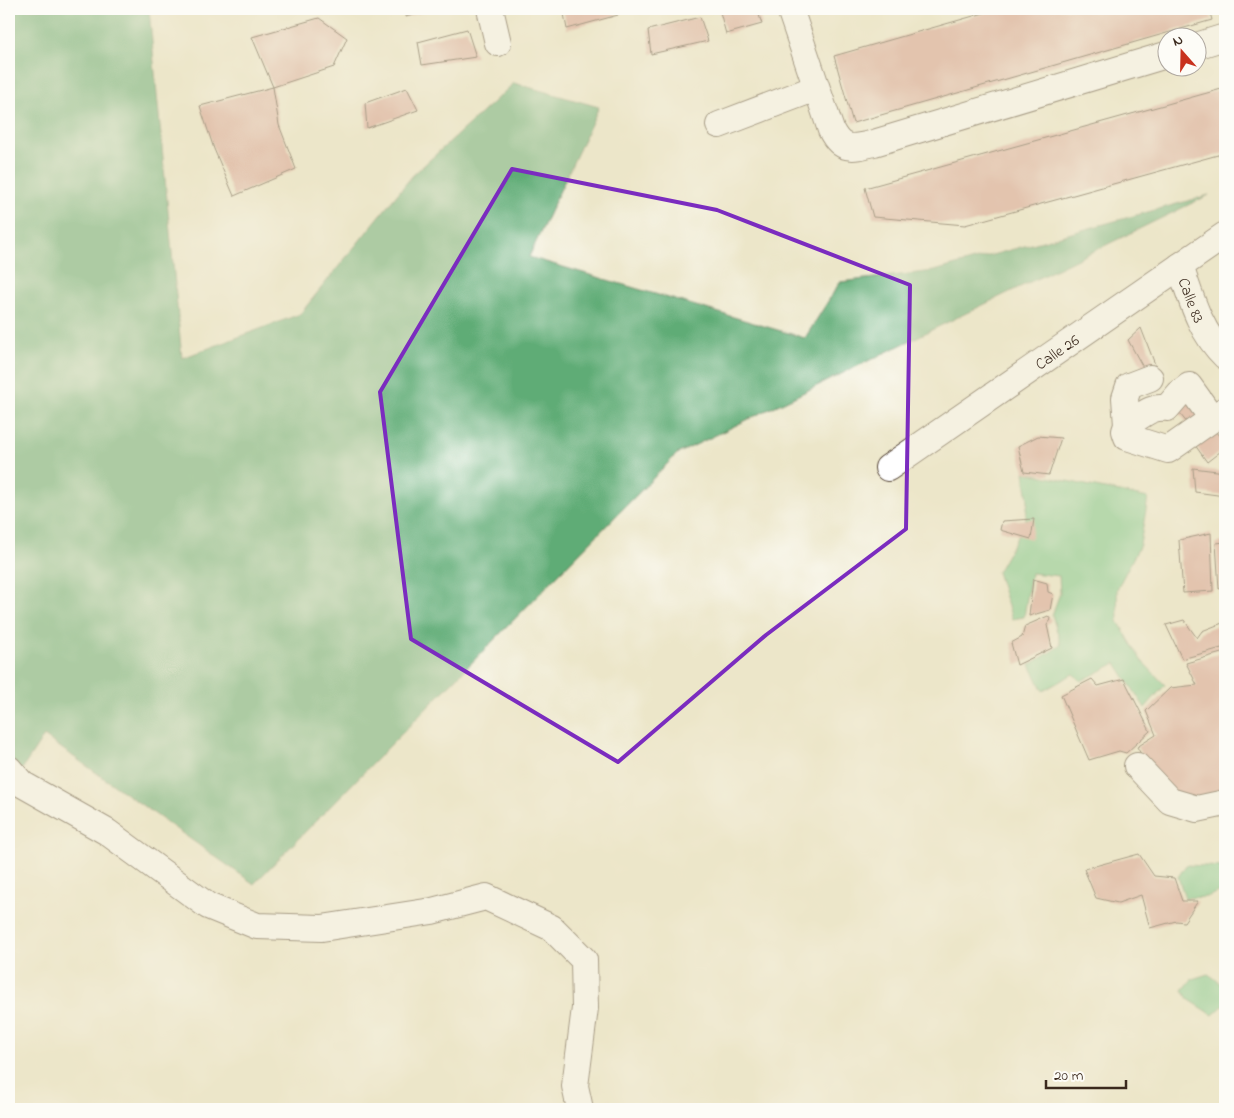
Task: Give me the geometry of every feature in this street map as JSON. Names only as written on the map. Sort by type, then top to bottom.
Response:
[{"type":"street","points":[[490,9],[498,43]]},
{"type":"street","points":[[790,9],[831,130],[836,141],[845,146],[857,147],[1156,58]]},
{"type":"street","points":[[1206,43],[1225,37]]},
{"type":"street","points":[[719,125],[816,88]]},
{"type":"street","name":"Calle 26","points":[[888,468],[1225,235]]},
{"type":"street","name":"Calle 83","points":[[1180,266],[1197,316],[1217,348],[1225,356]]},
{"type":"street","points":[[1150,378],[1129,386],[1127,390],[1125,398],[1127,420],[1125,431],[1127,437],[1168,450],[1219,414],[1188,386],[1168,407]]},
{"type":"street","points":[[1127,420],[1133,421],[1158,407],[1168,407],[1191,433]]},
{"type":"street","points":[[1137,766],[1170,801],[1197,809],[1225,803]]},
{"type":"street","points":[[9,769],[22,784],[107,832],[208,906],[257,926],[322,928],[432,911],[486,897],[552,928],[584,960],[585,1008],[575,1086],[580,1109]]},
{"type":"highlighted area","points":[[512,169],[717,210],[910,285],[906,529],[766,635],[618,762],[411,639],[380,392]]},
{"type":"green space","points":[[9,9],[149,9],[182,358],[300,314],[412,176],[514,83],[599,107],[529,257],[805,338],[840,282],[934,271],[1209,195],[677,454],[254,884],[44,736],[9,789]]},
{"type":"green space","points":[[1024,472],[1148,498],[1140,545],[1117,589],[1118,621],[1141,660],[1165,685],[1145,708],[1116,663],[1081,681],[1073,674],[1043,691],[1030,665],[1061,645],[1052,615],[1060,593],[1059,576],[1031,573],[1024,617],[1012,619],[997,572],[1025,523],[1028,500]]},
{"type":"green space","points":[[1186,865],[1225,867],[1225,893],[1218,892],[1206,897],[1185,898],[1178,877]]},
{"type":"green space","points":[[1208,974],[1220,983],[1224,993],[1225,1004],[1213,1015],[1188,999],[1183,990],[1192,979]]},
{"type":"building","points":[[407,9],[434,9],[406,17]]},
{"type":"building","points":[[563,9],[616,9],[618,15],[567,29]]},
{"type":"building","points":[[638,9],[654,9],[639,14]]},
{"type":"building","points":[[737,9],[757,9],[762,24],[726,34],[720,12]]},
{"type":"building","points":[[998,9],[1209,9],[1212,20],[1184,28],[1156,28],[1156,36],[853,123],[834,56]]},
{"type":"building","points":[[700,17],[708,41],[651,54],[648,30]]},
{"type":"building","points":[[319,18],[347,38],[334,67],[273,87],[252,37]]},
{"type":"building","points":[[467,29],[476,57],[422,65],[418,42]]},
{"type":"building","points":[[273,87],[279,125],[296,169],[234,196],[214,149],[200,106]]},
{"type":"building","points":[[407,88],[418,110],[367,128],[365,103]]},
{"type":"building","points":[[1225,88],[1225,153],[965,225],[873,217],[865,188]]},
{"type":"building","points":[[1141,328],[1156,367],[1145,371],[1128,340]]},
{"type":"building","points":[[1189,388],[1206,417],[1188,424],[1172,404]]},
{"type":"building","points":[[1210,425],[1225,443],[1225,448],[1207,462],[1190,438]]},
{"type":"building","points":[[1038,436],[1061,438],[1049,475],[1024,472],[1018,446]]},
{"type":"building","points":[[1193,468],[1225,472],[1225,496],[1195,492]]},
{"type":"building","points":[[1034,519],[1031,539],[1000,530],[1002,521]]},
{"type":"building","points":[[1211,533],[1213,591],[1183,593],[1179,540]]},
{"type":"building","points":[[1225,542],[1225,587],[1219,589],[1216,543]]},
{"type":"building","points":[[1033,579],[1047,583],[1048,592],[1053,594],[1050,610],[1029,616]]},
{"type":"building","points":[[1048,616],[1051,620],[1047,625],[1052,648],[1017,665],[1011,643],[1022,637],[1025,626]]},
{"type":"building","points":[[1184,620],[1197,638],[1202,631],[1225,622],[1225,647],[1182,659],[1166,625]]},
{"type":"building","points":[[1225,652],[1225,796],[1197,802],[1167,791],[1137,747],[1156,735],[1146,711],[1170,688],[1197,685],[1186,663]]},
{"type":"building","points":[[1092,679],[1098,686],[1124,679],[1150,731],[1126,753],[1119,751],[1089,760],[1061,695]]},
{"type":"building","points":[[1139,854],[1154,876],[1174,878],[1182,901],[1198,901],[1184,922],[1176,921],[1150,928],[1141,895],[1118,903],[1096,898],[1084,869]]}]
